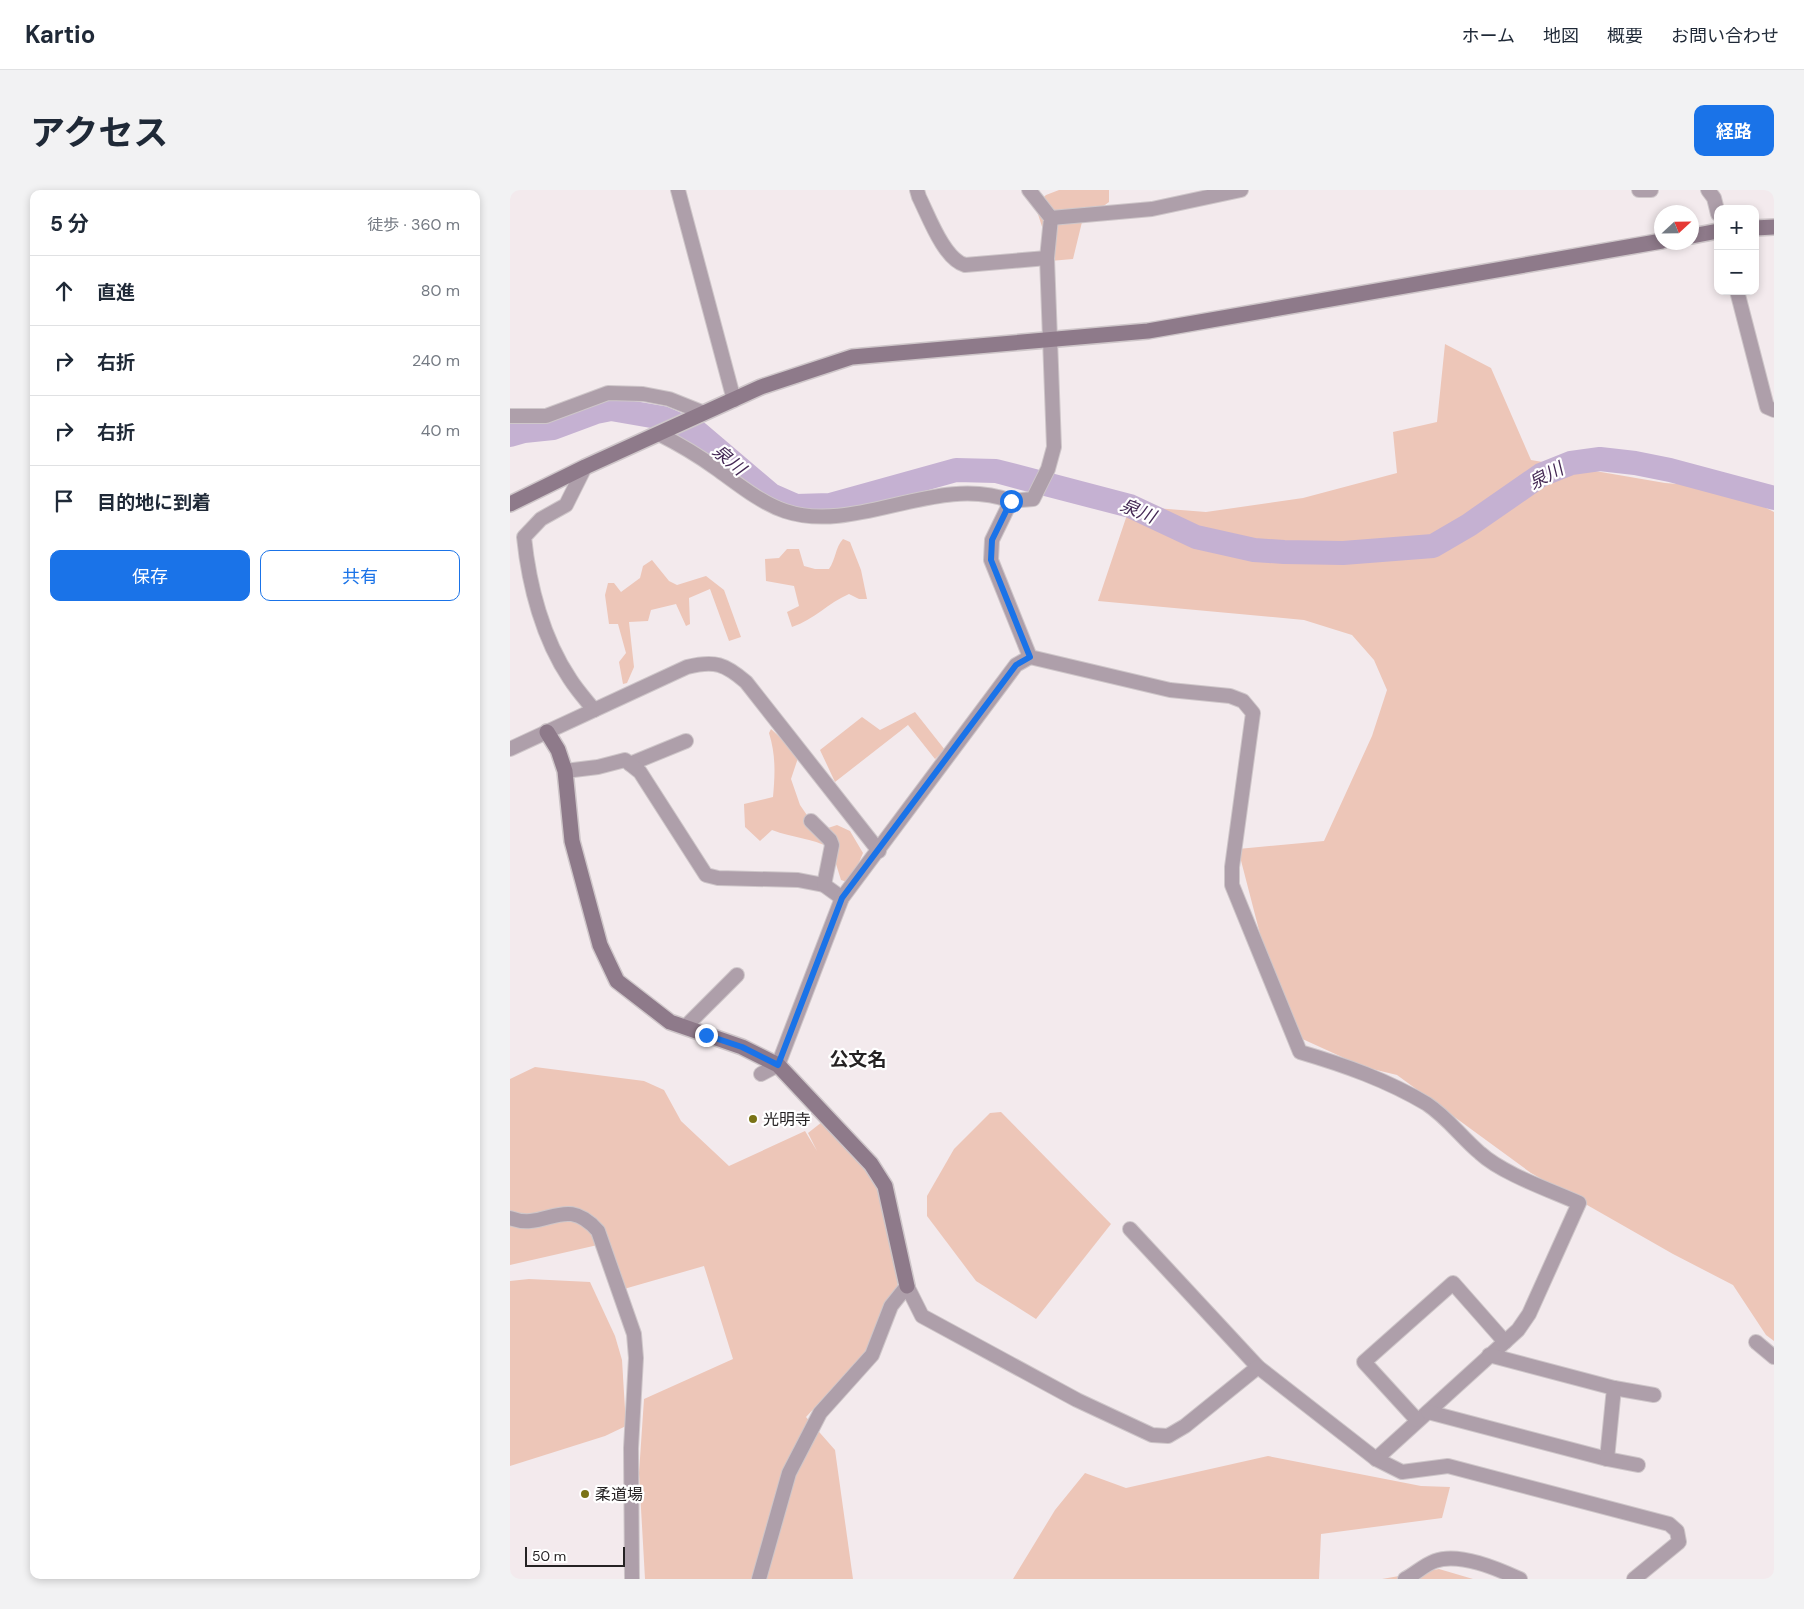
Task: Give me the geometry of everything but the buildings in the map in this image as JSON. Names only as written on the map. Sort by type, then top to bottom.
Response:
[{"type":"street","points":[[678,190],[734,400]]},
{"type":"street","points":[[918,190],[919,197],[943,245],[957,262],[965,265],[1047,258]]},
{"type":"street","points":[[660,433],[745,489],[786,512],[816,516],[844,515],[942,494],[995,495],[1011,501],[1033,499],[1048,469],[1054,447],[1047,258],[1051,218],[1029,190]]},
{"type":"street","points":[[1051,218],[1152,209],[1241,190]]},
{"type":"street","points":[[1639,190],[1651,190]]},
{"type":"street","points":[[1708,190],[1714,198],[1716,205]]},
{"type":"street","points":[[1759,228],[1774,227]]},
{"type":"street","points":[[1699,235],[1714,232]]},
{"type":"street","points":[[510,504],[585,466],[734,400],[808,370],[852,357],[1148,331],[1654,242]]},
{"type":"street","points":[[1738,295],[1767,407],[1774,410]]},
{"type":"street","points":[[510,416],[546,416],[608,393],[643,394],[669,399],[701,415]]},
{"type":"street","points":[[585,466],[566,505],[541,519],[524,538],[526,561],[546,635],[570,679],[594,710]]},
{"type":"street","points":[[1011,501],[992,540],[991,560],[1030,657]]},
{"type":"street","points":[[762,1074],[778,1065],[842,898],[879,851],[1016,665],[1030,657],[1170,690],[1230,696],[1242,701],[1253,712],[1232,867],[1232,885],[1300,1052],[1363,1072],[1426,1104],[1448,1120],[1480,1154],[1501,1167],[1579,1203],[1529,1314],[1518,1330],[1376,1459]]},
{"type":"street","points":[[510,749],[688,668],[705,663],[721,664],[732,670],[746,682],[879,851]]},
{"type":"street","points":[[547,732],[558,750],[565,771],[572,841],[600,945],[617,981],[670,1022],[742,1047],[778,1065],[871,1164],[885,1186],[907,1286],[922,1316],[1077,1400],[1152,1434],[1168,1436],[1185,1426],[1258,1367]]},
{"type":"street","points":[[630,764],[686,741]]},
{"type":"street","points":[[565,771],[625,760],[640,772],[706,875],[718,878],[798,880],[824,885],[842,898]]},
{"type":"street","points":[[811,821],[830,840],[832,846],[824,885]]},
{"type":"street","points":[[685,1027],[737,975]]},
{"type":"street","points":[[510,1218],[519,1222],[545,1219],[569,1213],[587,1218],[598,1231],[634,1334],[636,1358],[631,1448],[632,1579]]},
{"type":"street","points":[[1130,1230],[1258,1367],[1376,1459],[1402,1472],[1448,1466],[1669,1524],[1677,1531],[1679,1542],[1634,1579]]},
{"type":"street","points":[[1505,1342],[1453,1283],[1364,1362],[1422,1416],[1638,1465]]},
{"type":"street","points":[[759,1579],[789,1473],[820,1412],[872,1355],[891,1306],[907,1286]]},
{"type":"street","points":[[1756,1342],[1774,1357]]},
{"type":"street","points":[[1489,1355],[1614,1388],[1654,1395]]},
{"type":"street","points":[[1607,1459],[1614,1388]]},
{"type":"street","points":[[1405,1579],[1435,1561],[1452,1558],[1494,1568],[1520,1579]]},
{"type":"shaded area","points":[[1059,190],[1109,190],[1109,202],[1082,222],[1073,259],[1050,261],[1046,239],[1035,205],[1046,195]]},
{"type":"shaded area","points":[[1445,344],[1491,368],[1531,460],[1665,483],[1727,488],[1774,512],[1774,1341],[1766,1335],[1733,1285],[1673,1254],[1531,1173],[1397,1075],[1364,1067],[1298,1037],[1266,957],[1238,849],[1324,841],[1372,736],[1387,690],[1374,660],[1352,635],[1304,620],[1098,601],[1130,506],[1206,512],[1303,498],[1397,473],[1393,432],[1437,422]]},
{"type":"shaded area","points":[[843,539],[850,542],[861,570],[867,599],[859,599],[849,594],[808,620],[792,627],[787,612],[799,606],[794,586],[766,581],[765,559],[779,558],[787,549],[799,549],[804,566],[815,569],[829,569],[838,546]]},
{"type":"shaded area","points":[[652,560],[669,581],[677,585],[706,576],[724,590],[741,637],[729,641],[710,589],[689,598],[690,624],[686,626],[676,604],[651,610],[648,621],[629,622],[634,667],[627,683],[623,684],[619,662],[626,653],[618,624],[609,624],[605,595],[608,583],[614,583],[621,592],[640,578],[643,566]]},
{"type":"shaded area","points":[[915,712],[945,750],[935,759],[908,725],[835,782],[820,750],[862,717],[880,730]]},
{"type":"shaded area","points":[[771,729],[799,755],[791,779],[800,805],[811,821],[825,829],[837,825],[850,831],[863,853],[850,883],[841,880],[831,848],[772,830],[760,841],[745,827],[744,804],[773,797],[773,749],[769,733]]},
{"type":"shaded area","points":[[535,1067],[644,1081],[664,1090],[681,1121],[729,1166],[805,1131],[817,1151],[808,1133],[822,1122],[860,1160],[881,1187],[894,1251],[898,1289],[864,1354],[806,1417],[835,1450],[853,1579],[645,1579],[639,1473],[644,1399],[733,1359],[704,1266],[624,1289],[602,1244],[510,1265],[510,1079]]},
{"type":"shaded area","points":[[1001,1112],[1111,1224],[1036,1319],[976,1281],[927,1216],[927,1196],[954,1149],[990,1113]]},
{"type":"shaded area","points":[[529,1279],[590,1282],[615,1336],[622,1360],[626,1426],[605,1436],[510,1466],[510,1281]]},
{"type":"shaded area","points":[[1268,1456],[1421,1486],[1450,1487],[1442,1518],[1321,1534],[1319,1579],[1013,1579],[1055,1510],[1085,1473],[1126,1488]]},
{"type":"shaded area","points":[[1439,1569],[1473,1579],[1382,1579]]},
{"type":"waterway","name":"泉川","points":[[510,435],[524,431],[553,428],[596,412],[611,409],[663,418],[698,433],[771,495],[796,506],[830,505],[956,470],[996,471],[1130,506],[1196,537],[1254,550],[1284,552],[1343,553],[1433,546],[1469,525],[1541,475],[1571,463],[1600,459],[1670,470],[1774,498]]},
{"type":"place","name":"光明寺","points":[[753,1119]]},
{"type":"place","name":"柔道場","points":[[585,1494]]},
{"type":"district","name":"公文名","points":[[858,1059]]},
{"type":"route","points":[[706,1035],[742,1047],[778,1065],[842,898],[879,851],[1016,665],[1030,657],[991,560],[992,540],[1011,501]]}]
